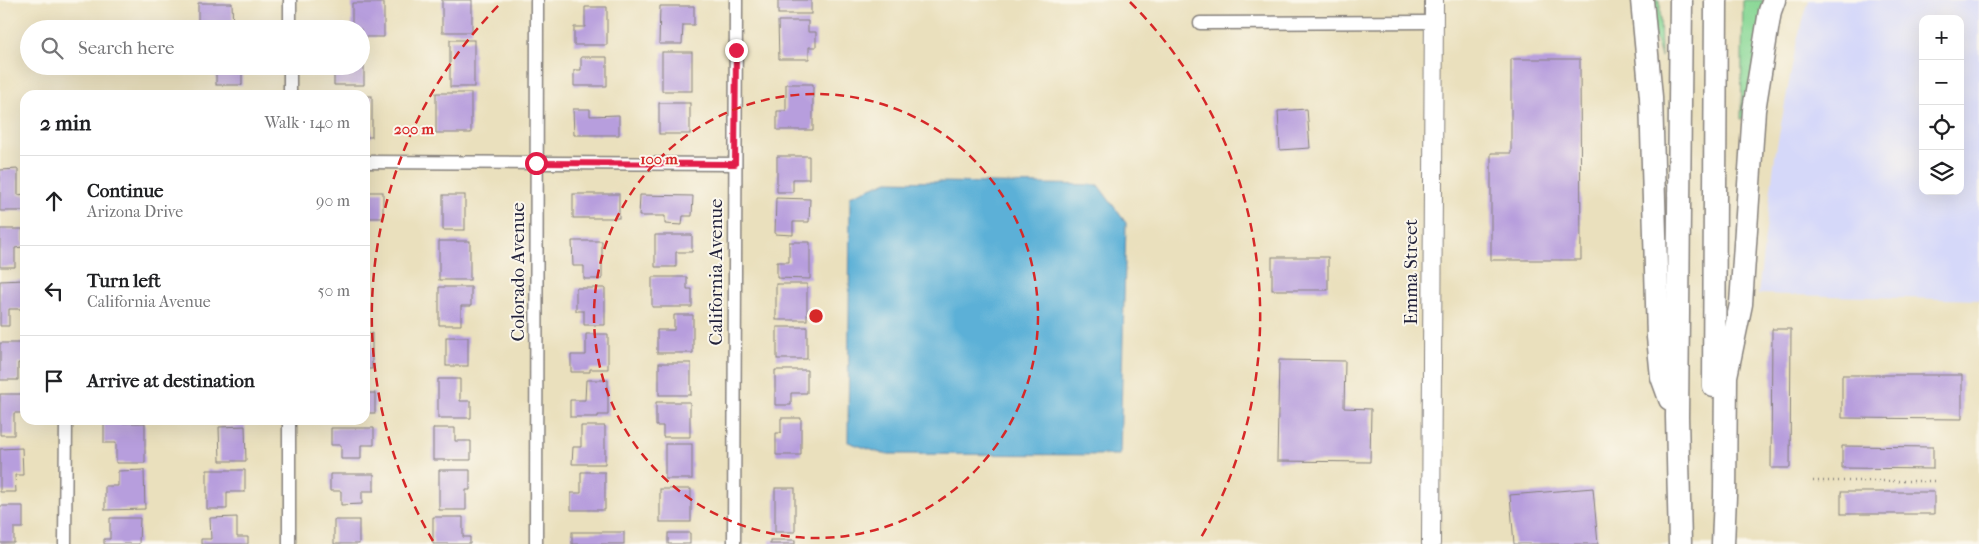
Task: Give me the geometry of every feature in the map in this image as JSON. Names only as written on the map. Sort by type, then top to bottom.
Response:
[{"type":"highway","points":[[1642,0],[1651,97],[1658,337],[1662,377],[1677,417]]},
{"type":"highway","points":[[1680,544],[1677,417],[1681,0]]},
{"type":"highway","points":[[1712,544],[1716,0]]},
{"type":"highway","points":[[1723,544],[1726,376],[1741,304],[1754,110],[1770,11],[1774,0]]},
{"type":"street","points":[[290,0],[290,20]]},
{"type":"street","name":"Colorado Avenue","points":[[536,544],[538,301],[536,163],[537,0]]},
{"type":"street","name":"California Avenue","points":[[734,544],[736,0]]},
{"type":"street","name":"Emma Street","points":[[1431,544],[1434,0]]},
{"type":"street","points":[[1200,24],[1434,22]]},
{"type":"street","points":[[290,75],[290,90]]},
{"type":"street","points":[[370,162],[735,164]]},
{"type":"street","points":[[66,425],[66,544]]},
{"type":"street","points":[[289,425],[289,544]]},
{"type":"path","points":[[1813,480],[1934,480]]},
{"type":"shaded area","points":[[1809,0],[1979,0],[1979,300],[1758,294],[1775,156],[1797,40]]},
{"type":"green space","points":[[1650,0],[1660,0],[1661,57],[1654,33]]},
{"type":"green space","points":[[1743,0],[1763,0],[1749,119],[1741,119]]},
{"type":"water","points":[[888,181],[1098,185],[1126,223],[1120,455],[883,454],[848,442],[850,196]]},
{"type":"building","points":[[442,0],[472,0],[472,32],[442,32]]},
{"type":"building","points":[[778,0],[811,0],[811,14],[778,14]]},
{"type":"building","points":[[198,3],[232,3],[233,20],[198,20]]},
{"type":"building","points":[[352,3],[384,3],[384,37],[370,37],[370,20],[352,20]]},
{"type":"building","points":[[660,6],[694,6],[694,25],[683,25],[682,44],[659,44]]},
{"type":"building","points":[[585,7],[607,7],[607,45],[574,45],[574,27],[585,27]]},
{"type":"building","points":[[778,21],[808,21],[808,32],[816,32],[816,47],[809,47],[809,59],[779,59]]},
{"type":"building","points":[[450,40],[474,40],[474,87],[450,87]]},
{"type":"building","points":[[662,52],[692,52],[692,91],[662,91]]},
{"type":"building","points":[[581,57],[607,57],[607,86],[574,86],[574,70],[581,70]]},
{"type":"building","points":[[1511,59],[1580,59],[1581,260],[1491,260],[1491,153],[1511,153]]},
{"type":"building","points":[[216,75],[242,75],[242,85],[216,85]]},
{"type":"building","points":[[334,75],[364,75],[364,85],[334,85]]},
{"type":"building","points":[[786,84],[813,84],[813,130],[777,130],[777,111],[786,111]]},
{"type":"building","points":[[436,93],[471,93],[471,133],[436,133]]},
{"type":"building","points":[[370,96],[372,96],[372,137],[370,137]]},
{"type":"building","points":[[659,103],[690,103],[690,134],[659,134]]},
{"type":"building","points":[[573,109],[590,109],[590,116],[619,115],[619,135],[574,135]]},
{"type":"building","points":[[1307,109],[1310,148],[1280,150],[1278,111]]},
{"type":"building","points":[[777,156],[809,156],[809,179],[793,179],[793,192],[777,192]]},
{"type":"building","points":[[18,169],[20,211],[0,211],[0,170]]},
{"type":"building","points":[[370,192],[383,192],[383,218],[370,218]]},
{"type":"building","points":[[573,194],[619,194],[619,218],[573,218]]},
{"type":"building","points":[[443,195],[465,195],[465,230],[443,230]]},
{"type":"building","points":[[640,195],[693,196],[692,216],[683,216],[682,225],[665,224],[665,216],[639,216]]},
{"type":"building","points":[[776,198],[810,199],[809,222],[793,222],[793,235],[775,234]]},
{"type":"building","points":[[0,229],[20,229],[20,247],[15,248],[15,267],[0,267]]},
{"type":"building","points":[[655,235],[692,235],[692,252],[676,252],[676,267],[655,267]]},
{"type":"building","points":[[439,241],[470,241],[470,280],[439,280]]},
{"type":"building","points":[[572,241],[602,241],[602,279],[584,279],[584,266],[573,266]]},
{"type":"building","points":[[789,242],[810,242],[810,279],[777,278],[777,262],[789,262]]},
{"type":"building","points":[[1272,257],[1328,257],[1328,290],[1272,290]]},
{"type":"building","points":[[652,277],[687,277],[687,289],[692,289],[692,307],[652,307]]},
{"type":"building","points":[[20,280],[20,309],[9,309],[9,326],[0,326],[0,281]]},
{"type":"building","points":[[776,284],[807,284],[807,320],[776,320]]},
{"type":"building","points":[[439,287],[471,287],[471,306],[461,306],[461,325],[439,325]]},
{"type":"building","points":[[576,288],[605,288],[605,325],[584,325],[584,311],[576,311]]},
{"type":"building","points":[[674,315],[693,315],[693,353],[657,353],[657,330],[674,330]]},
{"type":"building","points":[[777,327],[807,327],[807,359],[777,359]]},
{"type":"building","points":[[1772,329],[1791,329],[1790,468],[1771,468]]},
{"type":"building","points":[[370,333],[372,333],[372,369],[370,369]]},
{"type":"building","points":[[586,334],[608,334],[608,369],[590,369],[590,372],[571,372],[571,355],[586,355]]},
{"type":"building","points":[[446,337],[468,337],[468,366],[446,366]]},
{"type":"building","points":[[0,343],[20,343],[18,380],[0,380]]},
{"type":"building","points":[[1279,360],[1345,361],[1344,408],[1371,409],[1370,462],[1277,461]]},
{"type":"building","points":[[659,363],[691,363],[691,395],[659,395]]},
{"type":"building","points":[[775,370],[807,370],[807,393],[791,393],[791,405],[775,405]]},
{"type":"building","points":[[1842,375],[1962,375],[1962,419],[1842,418]]},
{"type":"building","points":[[438,379],[460,379],[460,401],[471,401],[471,418],[438,418]]},
{"type":"building","points":[[586,380],[608,380],[608,415],[570,417],[570,400],[585,400]]},
{"type":"building","points":[[370,393],[375,393],[375,413],[370,413]]},
{"type":"building","points":[[0,394],[20,394],[20,413],[14,413],[14,435],[0,435]]},
{"type":"building","points":[[656,402],[690,402],[690,437],[663,437],[663,426],[656,426]]},
{"type":"building","points":[[781,418],[801,418],[801,455],[776,455],[776,433],[781,433]]},
{"type":"building","points":[[104,425],[145,425],[145,463],[116,463],[116,443],[104,443]]},
{"type":"building","points":[[245,426],[246,461],[220,461],[219,427]]},
{"type":"building","points":[[581,426],[605,426],[605,464],[572,464],[573,447],[581,447]]},
{"type":"building","points":[[331,428],[374,428],[374,445],[361,445],[361,459],[341,459],[341,445],[331,445]]},
{"type":"building","points":[[433,428],[455,428],[455,441],[471,441],[471,460],[433,460]]},
{"type":"building","points":[[665,444],[692,444],[692,479],[665,479]]},
{"type":"building","points":[[1842,446],[1933,447],[1933,469],[1842,468]]},
{"type":"building","points":[[22,448],[23,475],[15,475],[16,492],[0,492],[0,449]]},
{"type":"building","points":[[144,470],[145,509],[105,510],[105,486],[118,486],[118,471]]},
{"type":"building","points":[[207,470],[245,470],[245,492],[227,492],[227,509],[207,509]]},
{"type":"building","points":[[439,470],[470,470],[470,490],[466,490],[466,510],[439,510]]},
{"type":"building","points":[[581,472],[605,472],[605,510],[571,510],[571,493],[581,493]]},
{"type":"building","points":[[330,474],[374,474],[374,491],[362,491],[362,504],[341,505],[341,491],[330,491]]},
{"type":"building","points":[[775,488],[795,488],[795,532],[775,532]]},
{"type":"building","points":[[1593,488],[1598,544],[1514,544],[1510,495]]},
{"type":"building","points":[[660,489],[691,489],[691,522],[660,522]]},
{"type":"building","points":[[1841,492],[1934,492],[1934,514],[1841,514]]},
{"type":"building","points":[[0,506],[23,506],[23,528],[14,528],[14,543],[0,543]]},
{"type":"building","points":[[237,517],[237,537],[248,537],[248,544],[201,544],[201,539],[211,539],[210,518]]},
{"type":"building","points":[[433,517],[463,517],[463,537],[470,537],[470,544],[433,544]]},
{"type":"building","points":[[110,518],[140,518],[139,544],[104,544],[104,539],[110,539]]},
{"type":"building","points":[[334,520],[359,520],[359,544],[334,544]]},
{"type":"building","points":[[572,532],[624,532],[624,544],[572,544]]},
{"type":"building","points":[[668,533],[690,533],[690,544],[668,544]]},
{"type":"building","points":[[770,540],[795,540],[795,544],[770,544]]},
{"type":"route","points":[[536,163],[735,164],[736,50]]}]
